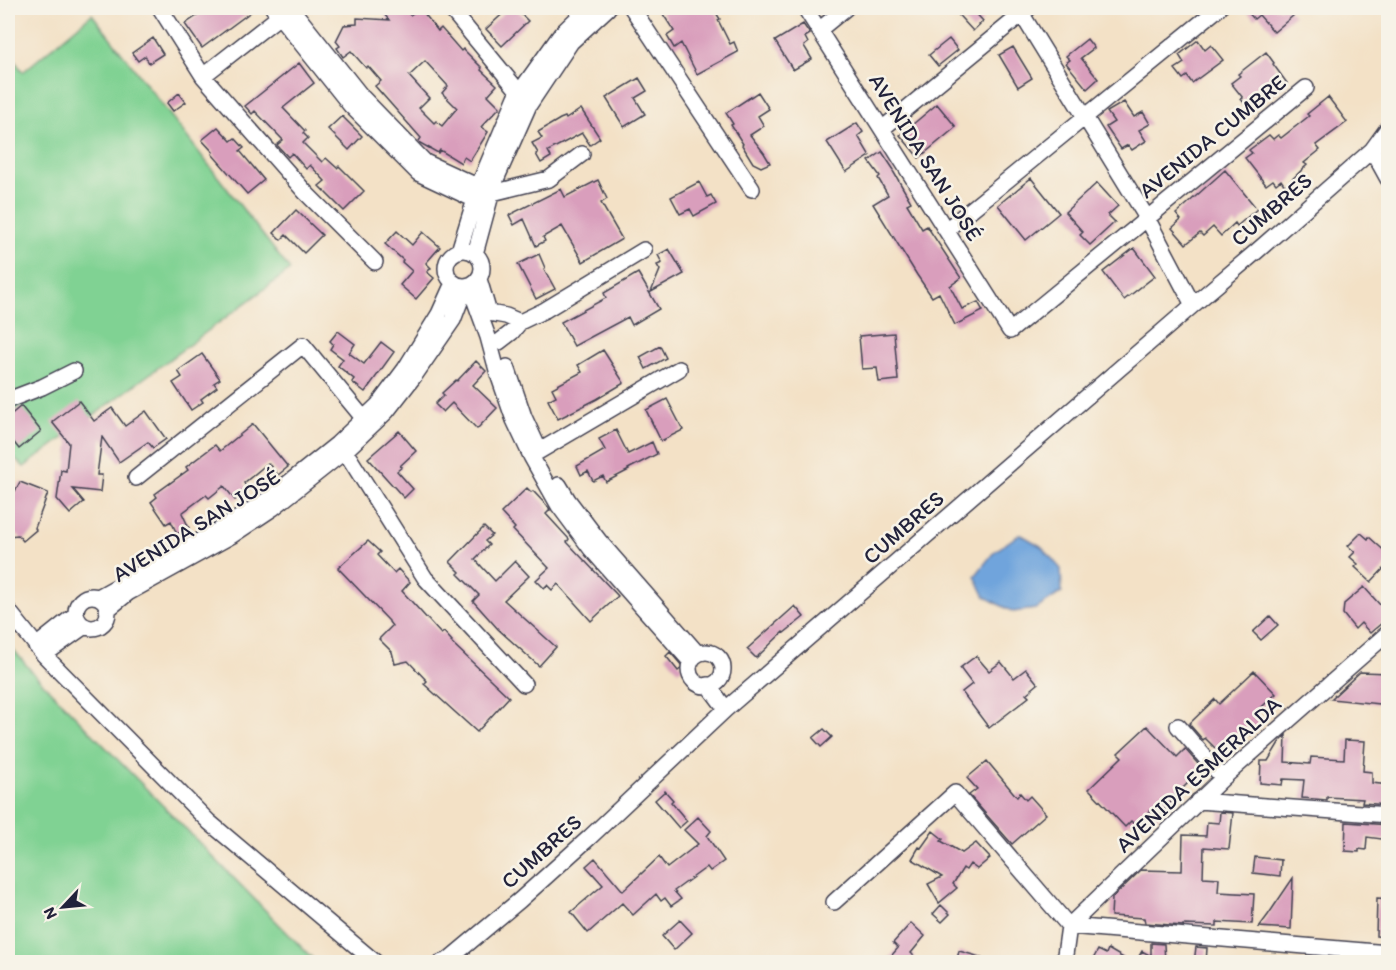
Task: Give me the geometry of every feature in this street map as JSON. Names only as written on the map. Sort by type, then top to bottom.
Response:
[{"type":"street","points":[[160,8],[204,76],[306,193],[375,262]]},
{"type":"street","points":[[450,8],[529,105]]},
{"type":"street","points":[[475,254],[483,197],[480,180],[519,92],[561,34],[588,8]]},
{"type":"street","points":[[459,251],[483,197],[494,184],[529,105],[571,42],[608,8]]},
{"type":"street","points":[[632,8],[752,189]]},
{"type":"street","name":"AVENIDA SAN JOSÉ","points":[[805,8],[1010,331]]},
{"type":"street","points":[[819,30],[846,8]]},
{"type":"street","points":[[946,230],[1219,8]]},
{"type":"street","points":[[882,129],[1023,9]]},
{"type":"street","name":"AVENIDA CUMBRE","points":[[1023,9],[1147,218],[1193,305]]},
{"type":"street","points":[[204,76],[283,10],[425,162],[483,197],[549,179],[582,154]]},
{"type":"street","name":"AVENIDA CUMBRE","points":[[1010,331],[1306,88]]},
{"type":"street","name":"CUMBRES","points":[[445,962],[520,900],[731,706],[1372,150],[1389,128]]},
{"type":"street","points":[[1372,150],[1389,179]]},
{"type":"street","points":[[467,283],[483,269],[479,258],[465,250],[450,257],[447,262],[447,273],[467,283],[489,313],[535,454]]},
{"type":"street","points":[[499,342],[512,332],[519,322],[544,310],[644,250]]},
{"type":"street","points":[[467,283],[514,420],[535,454],[559,506],[591,549],[631,585],[694,658]]},
{"type":"street","name":"AVENIDA SAN JOSÉ","points":[[98,597],[226,526],[267,500],[336,444],[387,411],[453,320],[467,283]]},
{"type":"street","points":[[489,313],[506,316],[519,322]]},
{"type":"street","points":[[136,478],[303,345],[367,423]]},
{"type":"street","points":[[535,454],[679,369]]},
{"type":"street","points":[[8,400],[74,371]]},
{"type":"street","name":"AVENIDA SAN JOSÉ","points":[[107,610],[128,593],[231,536],[273,508],[345,451],[367,423]]},
{"type":"street","points":[[345,451],[426,579],[524,684]]},
{"type":"street","points":[[40,650],[76,614],[78,603],[82,599],[98,597],[107,610],[107,615],[96,627],[81,623],[76,614]]},
{"type":"street","points":[[8,610],[40,650],[209,822],[375,963]]},
{"type":"street","points":[[40,650],[86,626]]},
{"type":"street","name":"AVENIDA ESMERALDA","points":[[1069,926],[1223,778],[1389,633]]},
{"type":"street","points":[[710,652],[720,659],[723,670],[713,683],[697,683],[692,679],[689,668],[694,658],[710,652]]},
{"type":"street","points":[[713,683],[731,706]]},
{"type":"street","points":[[1178,726],[1223,778]]},
{"type":"street","points":[[834,902],[955,793],[1069,926],[1389,953]]},
{"type":"street","points":[[1198,801],[1389,815]]},
{"type":"street","points":[[1064,963],[1069,926]]},
{"type":"green space","points":[[92,14],[290,270],[24,467],[8,452],[8,52],[23,72]]},
{"type":"green space","points":[[8,643],[32,672],[316,962],[8,962]]},
{"type":"water","points":[[1020,534],[1041,546],[1061,569],[1062,592],[1036,609],[1013,612],[985,597],[975,576],[994,552]]},
{"type":"building","points":[[209,8],[256,8],[202,48],[185,24]]},
{"type":"building","points":[[379,8],[403,8],[410,15],[420,8],[438,31],[441,28],[461,51],[463,49],[497,85],[488,95],[500,107],[481,127],[488,132],[470,161],[464,157],[461,163],[440,150],[438,153],[420,143],[421,138],[375,86],[381,81],[368,66],[366,68],[351,51],[343,57],[337,48],[340,46],[336,41],[344,25],[357,24],[357,18],[389,20]],"holes":[[[425,61],[448,86],[442,93],[457,108],[442,126],[436,121],[434,123],[419,108],[429,98],[409,76]]]},
{"type":"building","points":[[509,8],[515,8],[528,21],[502,46],[486,29]]},
{"type":"building","points":[[659,8],[713,8],[730,44],[734,42],[738,52],[697,74],[681,43],[674,48],[667,36],[674,31]]},
{"type":"building","points":[[952,8],[971,8],[983,21],[973,31]]},
{"type":"building","points":[[1244,8],[1287,8],[1294,15],[1274,32],[1259,15],[1254,19]]},
{"type":"building","points":[[803,24],[810,34],[805,37],[808,43],[804,46],[812,59],[793,70],[775,41]]},
{"type":"building","points":[[153,38],[163,54],[149,63],[145,56],[138,61],[132,53]]},
{"type":"building","points":[[949,39],[958,50],[938,66],[929,55]]},
{"type":"building","points":[[1087,39],[1094,48],[1081,58],[1098,79],[1087,89],[1066,63],[1070,60],[1066,56]]},
{"type":"building","points":[[1198,40],[1205,50],[1211,45],[1223,60],[1192,83],[1187,76],[1183,79],[1175,69],[1184,63],[1179,55]]},
{"type":"building","points":[[1013,47],[1032,78],[1018,87],[999,55]]},
{"type":"building","points":[[1266,52],[1287,83],[1250,111],[1231,83],[1240,76],[1238,74]]},
{"type":"building","points":[[299,63],[314,83],[283,108],[305,131],[303,133],[308,138],[303,143],[322,162],[326,158],[337,168],[339,166],[364,191],[344,211],[319,186],[325,181],[310,165],[306,169],[292,153],[288,157],[277,145],[283,140],[255,111],[252,114],[245,106]]},
{"type":"building","points":[[639,78],[647,91],[635,98],[645,114],[624,127],[606,98]]},
{"type":"building","points":[[758,92],[769,109],[758,116],[764,126],[750,135],[770,163],[761,167],[753,163],[726,113]]},
{"type":"building","points":[[179,93],[186,102],[173,111],[167,103]]},
{"type":"building","points":[[1328,97],[1347,122],[1316,145],[1320,150],[1304,163],[1307,165],[1285,186],[1281,180],[1276,184],[1273,180],[1266,185],[1245,158],[1252,153],[1249,150],[1269,135],[1273,139],[1278,135],[1281,138],[1309,116],[1307,114]]},
{"type":"building","points":[[1124,102],[1134,117],[1143,112],[1150,124],[1139,130],[1146,141],[1132,150],[1128,145],[1121,149],[1106,127],[1114,122],[1107,112]]},
{"type":"building","points":[[937,104],[956,127],[919,158],[900,135]]},
{"type":"building","points":[[581,109],[600,138],[590,145],[582,133],[548,151],[551,157],[541,163],[532,143],[542,138],[538,132]]},
{"type":"building","points":[[342,116],[362,136],[349,150],[328,129]]},
{"type":"building","points":[[857,123],[863,132],[858,136],[870,156],[846,172],[827,142]]},
{"type":"building","points":[[218,127],[231,141],[235,138],[244,148],[240,151],[264,180],[247,194],[202,140]]},
{"type":"building","points":[[882,152],[911,202],[907,204],[922,229],[927,226],[961,278],[950,286],[962,309],[978,302],[983,311],[955,325],[939,293],[932,297],[917,275],[873,204],[888,195],[878,178],[880,176],[869,161]]},
{"type":"building","points":[[1225,170],[1257,209],[1237,226],[1235,223],[1221,236],[1213,227],[1203,236],[1200,233],[1186,244],[1172,228],[1181,220],[1176,214]]},
{"type":"building","points":[[1031,178],[1059,213],[1026,240],[998,205]]},
{"type":"building","points":[[598,180],[607,199],[601,203],[622,239],[583,262],[562,226],[543,237],[545,241],[536,246],[524,219],[514,225],[509,215],[561,189],[565,197]]},
{"type":"building","points":[[699,182],[707,197],[711,195],[716,204],[694,216],[690,209],[680,214],[671,197]]},
{"type":"building","points":[[1097,183],[1118,206],[1108,215],[1115,222],[1090,245],[1080,235],[1083,232],[1065,212]]},
{"type":"building","points":[[296,210],[322,235],[304,253],[286,235],[281,240],[274,233]]},
{"type":"building","points":[[397,231],[412,245],[423,232],[440,247],[426,263],[431,268],[427,272],[434,278],[416,299],[400,285],[412,271],[385,244]]},
{"type":"building","points":[[1134,248],[1155,276],[1124,300],[1103,272]]},
{"type":"building","points":[[669,249],[684,274],[651,292],[660,270],[657,265],[662,263],[658,255]]},
{"type":"building","points":[[539,254],[555,289],[536,299],[518,264]]},
{"type":"building","points":[[638,273],[659,309],[632,325],[628,317],[574,346],[561,322],[606,298],[604,293]]},
{"type":"building","points":[[338,331],[355,344],[349,353],[364,364],[381,342],[394,352],[365,392],[352,382],[354,379],[338,366],[343,359],[330,349],[333,344],[330,341]]},
{"type":"building","points":[[894,333],[898,380],[879,382],[877,368],[862,369],[859,336]]},
{"type":"building","points":[[660,346],[666,358],[646,369],[640,357]]},
{"type":"building","points":[[603,350],[624,383],[558,419],[548,400],[556,396],[552,388],[582,372],[578,365]]},
{"type":"building","points":[[202,354],[220,379],[214,383],[217,387],[201,399],[203,402],[191,410],[173,383],[182,377],[178,371]]},
{"type":"building","points":[[476,361],[486,371],[473,385],[497,408],[477,429],[452,403],[443,412],[435,404],[444,395],[442,393]]},
{"type":"building","points":[[667,399],[683,430],[661,441],[646,410]]},
{"type":"building","points":[[79,401],[94,421],[112,408],[125,426],[146,411],[166,439],[153,448],[148,442],[119,462],[102,437],[97,475],[102,475],[100,492],[73,489],[84,502],[70,514],[57,499],[61,470],[66,471],[69,443],[52,422]]},
{"type":"building","points":[[21,406],[41,431],[19,449],[8,435],[8,417]]},
{"type":"building","points":[[253,424],[288,467],[278,475],[268,463],[244,483],[248,490],[235,500],[224,486],[209,498],[206,495],[182,513],[189,528],[177,534],[171,521],[166,524],[151,502],[157,497],[155,494],[188,470],[186,467],[215,445],[220,451]]},
{"type":"building","points":[[616,430],[628,454],[652,442],[657,454],[606,482],[603,476],[593,481],[588,471],[581,475],[577,466],[605,450],[599,439]]},
{"type":"building","points":[[399,431],[416,451],[397,471],[413,489],[404,498],[368,458]]},
{"type":"building","points":[[20,482],[48,493],[36,530],[23,541],[18,535],[8,536],[8,504]]},
{"type":"building","points":[[527,488],[533,491],[549,508],[546,514],[569,539],[567,542],[618,596],[591,621],[558,584],[552,590],[547,585],[544,588],[536,580],[549,568],[513,530],[515,528],[501,513]]},
{"type":"building","points":[[484,527],[492,535],[485,541],[489,545],[475,559],[482,567],[495,581],[515,561],[529,576],[504,600],[556,647],[539,666],[498,629],[473,601],[479,595],[458,574],[460,572],[450,562]]},
{"type":"building","points":[[1361,533],[1389,555],[1389,563],[1371,582],[1355,567],[1358,564],[1350,557],[1355,552],[1348,546]]},
{"type":"building","points":[[368,541],[380,552],[377,555],[394,573],[398,569],[410,582],[402,591],[441,634],[444,632],[451,642],[509,697],[477,732],[424,684],[427,681],[408,661],[395,664],[392,652],[379,639],[392,626],[338,568]]},
{"type":"building","points":[[1364,587],[1389,615],[1370,633],[1361,623],[1355,629],[1343,614],[1344,604]]},
{"type":"building","points":[[795,606],[804,617],[783,632],[756,658],[747,649]]},
{"type":"building","points":[[1270,616],[1278,625],[1261,640],[1253,632]]},
{"type":"building","points":[[670,652],[683,667],[678,671],[666,656]]},
{"type":"building","points":[[976,656],[989,671],[1001,662],[1014,678],[1026,669],[1038,684],[1026,694],[1029,697],[989,728],[962,692],[972,684],[960,668]]},
{"type":"building","points":[[1254,671],[1276,694],[1254,714],[1263,724],[1251,735],[1247,730],[1222,755],[1205,738],[1203,740],[1189,724],[1215,699],[1219,704]]},
{"type":"building","points":[[1360,672],[1389,673],[1389,705],[1331,699]]},
{"type":"building","points":[[1147,726],[1177,757],[1185,749],[1205,772],[1194,782],[1192,779],[1156,818],[1149,811],[1135,825],[1131,821],[1125,827],[1089,789],[1122,757],[1118,753]]},
{"type":"building","points":[[824,729],[832,737],[821,747],[813,738]]},
{"type":"building","points":[[1286,735],[1285,762],[1310,764],[1311,757],[1344,759],[1345,740],[1365,741],[1363,771],[1372,772],[1372,783],[1389,785],[1389,805],[1362,803],[1363,799],[1302,798],[1304,780],[1283,779],[1282,785],[1260,783],[1261,761],[1268,761]]},
{"type":"building","points":[[987,761],[1017,797],[1020,793],[1026,800],[1030,796],[1046,814],[1012,844],[969,795],[977,789],[967,778]]},
{"type":"building","points":[[665,791],[687,821],[679,828],[655,800]]},
{"type":"building","points":[[1220,812],[1233,813],[1229,849],[1204,847],[1203,877],[1219,878],[1218,892],[1254,894],[1252,924],[1217,922],[1217,926],[1183,926],[1145,923],[1144,918],[1111,916],[1112,898],[1141,870],[1182,871],[1183,835],[1206,836],[1207,822],[1219,823]]},
{"type":"building","points":[[698,817],[711,831],[707,836],[724,861],[710,871],[707,867],[674,891],[681,899],[671,906],[665,898],[661,901],[656,894],[633,915],[622,903],[588,933],[571,912],[603,885],[586,866],[595,858],[623,891],[659,857],[667,868],[698,844],[684,830]]},
{"type":"building","points":[[1346,822],[1389,825],[1389,840],[1367,837],[1366,850],[1345,851]]},
{"type":"building","points":[[933,831],[943,839],[941,841],[962,853],[976,843],[990,858],[977,869],[970,864],[966,870],[963,868],[953,884],[957,888],[939,903],[928,884],[942,877],[912,859]]},
{"type":"building","points":[[1255,857],[1281,860],[1280,876],[1253,873]]},
{"type":"building","points":[[1293,878],[1291,929],[1259,927],[1268,915]]},
{"type":"building","points":[[1377,898],[1389,899],[1389,937],[1376,936]]},
{"type":"building","points":[[941,905],[950,914],[942,922],[933,914]]},
{"type":"building","points":[[680,920],[692,933],[674,950],[662,936]]},
{"type":"building","points":[[911,923],[925,936],[911,953],[915,957],[910,963],[885,963],[898,948],[893,943]]},
{"type":"building","points":[[1151,943],[1164,944],[1165,963],[1135,963],[1142,951],[1151,956]]},
{"type":"building","points":[[1196,947],[1207,948],[1206,963],[1194,963]]},
{"type":"building","points":[[1108,949],[1132,963],[1091,963],[1098,950],[1106,954]]},
{"type":"building","points":[[959,951],[988,959],[988,963],[956,963]]}]
